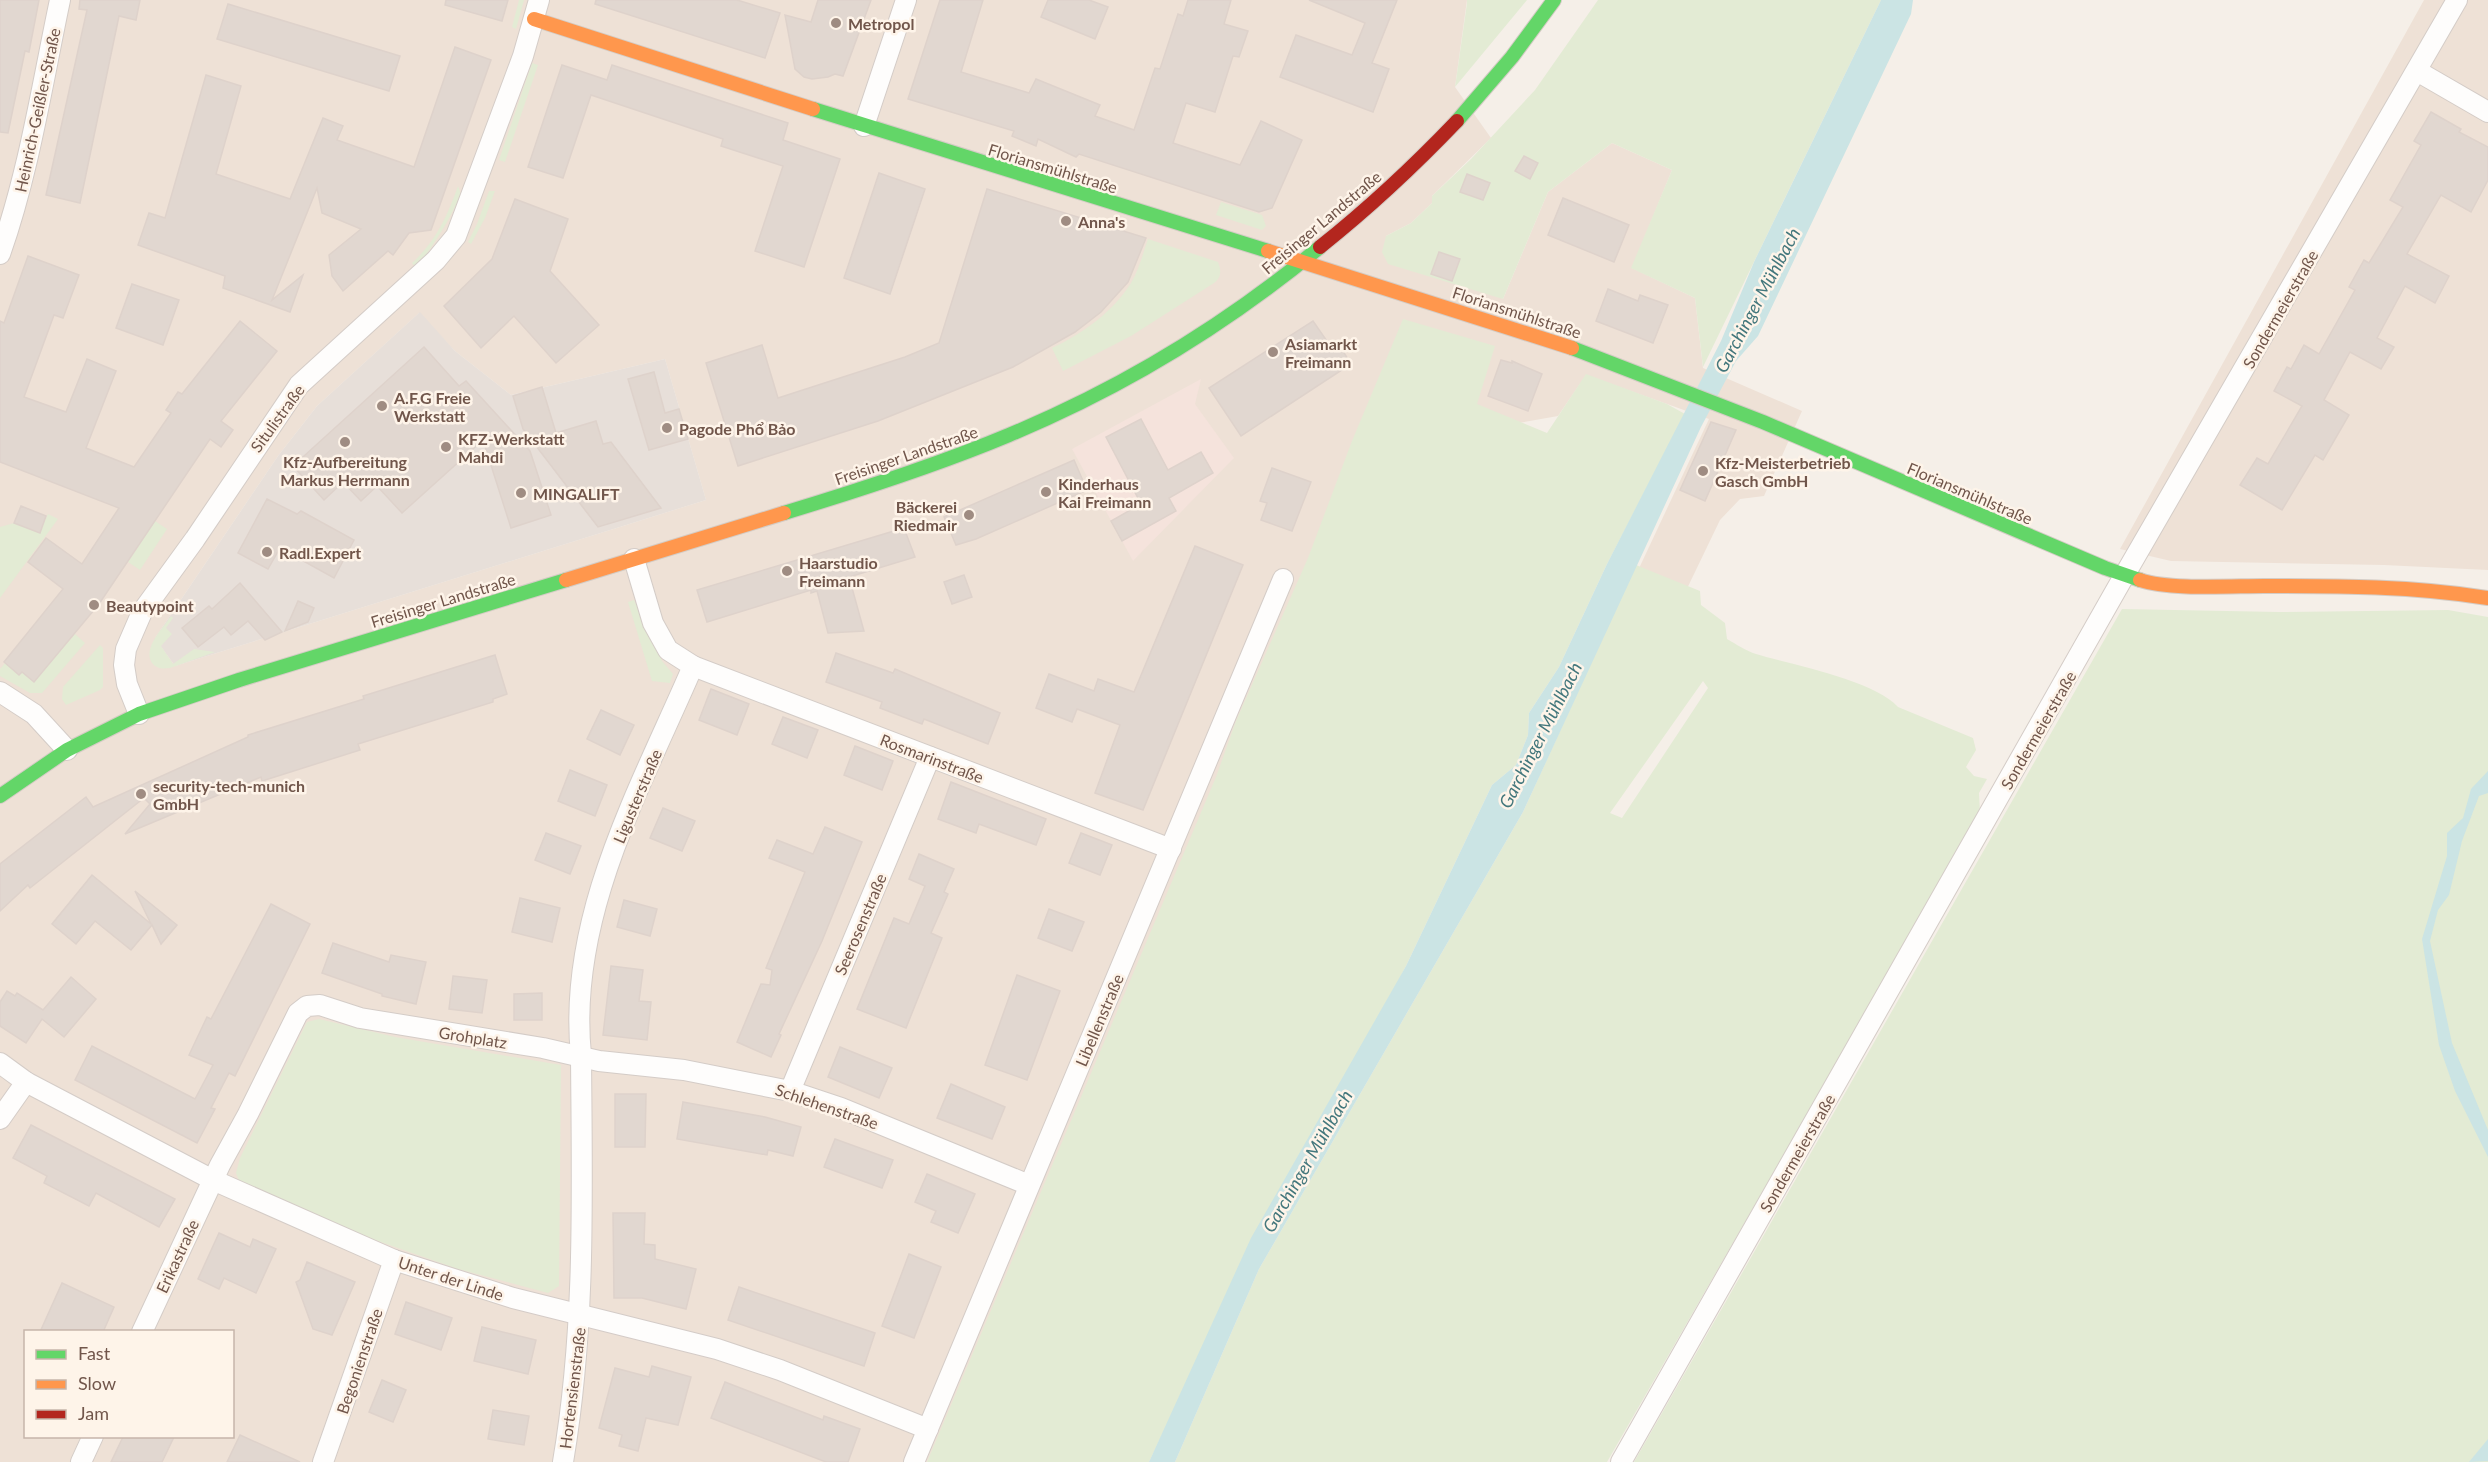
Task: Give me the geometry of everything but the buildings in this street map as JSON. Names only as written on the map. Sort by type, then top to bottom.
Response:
[{"type":"street","name":"Heinrich-Geißler-Straße","points":[[0,254],[24,176],[60,0]]},
{"type":"street","points":[[864,126],[906,0]]},
{"type":"street","name":"Freisinger Landstraße","points":[[139,714],[239,680],[885,482],[970,453],[1050,417],[1130,377],[1227,317],[1302,262],[1414,164],[1467,108],[1554,0]]},
{"type":"street","name":"Sondermeierstraße","points":[[1621,1462],[2124,576],[2457,0]]},
{"type":"street","name":"Floriansmühlstraße","points":[[536,9],[864,126],[1486,319],[1602,358],[1729,408],[2124,576],[2158,584],[2379,586],[2446,591],[2488,598]]},
{"type":"street","name":"Situlistraße","points":[[139,714],[127,684],[124,665],[126,649],[142,612],[195,539],[299,386],[436,260],[456,236],[523,56],[536,9]]},
{"type":"street","points":[[2417,71],[2488,112]]},
{"type":"street","points":[[634,559],[652,623],[668,650],[693,666]]},
{"type":"street","name":"Libellenstraße","points":[[914,1462],[1283,579]]},
{"type":"street","name":"Rosmarinstraße","points":[[693,666],[1171,849]]},
{"type":"street","name":"Ligusterstraße","points":[[581,1055],[578,1024],[583,963],[589,928],[603,881],[629,814],[693,666]]},
{"type":"street","points":[[0,693],[34,714],[68,750]]},
{"type":"street","points":[[0,796],[68,750],[139,714]]},
{"type":"street","name":"Seerosenstraße","points":[[790,1091],[930,757]]},
{"type":"street","name":"Grohplatz","points":[[213,1180],[298,1013],[307,1006],[320,1005],[360,1018],[581,1055]]},
{"type":"street","points":[[581,1055],[583,1264],[581,1314]]},
{"type":"street","name":"Schlehenstraße","points":[[581,1055],[599,1061],[684,1070],[790,1091],[841,1108],[1029,1185]]},
{"type":"street","name":"Unter der Linde","points":[[0,1063],[26,1082],[213,1180],[394,1260],[513,1298],[706,1346],[780,1370],[928,1429]]},
{"type":"street","points":[[0,1119],[26,1082]]},
{"type":"street","name":"Erikastraße","points":[[143,1330],[213,1180]]},
{"type":"street","name":"Begonienstraße","points":[[323,1462],[394,1260]]},
{"type":"street","name":"Hortensienstraße","points":[[563,1462],[581,1314]]},
{"type":"street","points":[[81,1462],[93,1438]]},
{"type":"shaded area","points":[[0,0],[1467,0],[1455,87],[1491,138],[1432,196],[1432,203],[1411,223],[1386,236],[1503,299],[1548,192],[1612,143],[1672,170],[1632,268],[1695,298],[1703,368],[1802,411],[1764,496],[1740,499],[1720,520],[1682,599],[1634,579],[1709,419],[1586,375],[1558,416],[1491,428],[927,1462],[0,1462]],"holes":[[[419,313],[455,351],[511,395],[665,359],[706,500],[175,666],[155,638],[278,456],[317,406]]]},
{"type":"shaded area","points":[[2424,0],[2488,0],[2488,570],[2384,565],[2171,561],[2120,549]]},
{"type":"shaded area","points":[[420,312],[455,351],[511,395],[665,359],[706,500],[175,666],[155,638],[278,456],[317,406]]},
{"type":"shaded area","points":[[1201,379],[1195,404],[1234,458],[1133,561],[1072,449]]},
{"type":"green space","points":[[519,0],[524,0],[516,29],[512,27]]},
{"type":"green space","points":[[1467,0],[1527,0],[1455,87],[1467,3]]},
{"type":"green space","points":[[1598,0],[1881,0],[1703,367],[1695,298],[1631,268],[1672,170],[1612,143],[1548,192],[1503,299],[1388,264],[1382,252],[1386,236],[1411,223],[1432,203],[1432,196],[1471,159],[1535,90]]},
{"type":"green space","points":[[532,63],[538,65],[505,162],[499,160]]},
{"type":"green space","points":[[458,186],[461,194],[452,214],[416,268],[412,263],[428,246],[440,228]]},
{"type":"green space","points":[[489,191],[495,191],[485,218],[471,244],[468,242]]},
{"type":"green space","points":[[1221,202],[1262,215],[1266,226],[1262,230],[1216,215]]},
{"type":"green space","points":[[1148,239],[1218,262],[1220,276],[1214,283],[1131,336],[1063,371],[1052,348],[1096,321],[1124,294],[1139,267]]},
{"type":"green space","points":[[1403,319],[1495,346],[1477,404],[1547,433],[1586,374],[1667,404],[1685,414],[1607,564],[1559,667],[1529,713],[1528,735],[1516,765],[1492,785],[1406,966],[1178,1401],[1149,1462],[927,1462],[1216,777],[1236,721],[1308,558],[1352,441]]},
{"type":"green space","points":[[48,514],[58,519],[0,598],[0,527],[14,523],[39,533]]},
{"type":"green space","points":[[155,521],[167,529],[140,570],[128,562]]},
{"type":"green space","points":[[1636,565],[1700,591],[1701,605],[1725,623],[1727,639],[1745,649],[1852,681],[1886,697],[1898,707],[1973,738],[1976,750],[1966,767],[1974,776],[1987,779],[1979,793],[1980,813],[1607,1462],[1175,1462],[1259,1269],[1523,812]],"holes":[[[1703,681],[1708,688],[1622,818],[1610,813]]]},
{"type":"green space","points":[[634,600],[662,661],[673,674],[670,683],[652,681],[628,602]]},
{"type":"green space","points":[[2122,609],[2279,612],[2448,610],[2488,617],[2488,1462],[1634,1462]]},
{"type":"green space","points":[[171,616],[173,618],[166,628],[172,634],[161,646],[173,664],[194,649],[215,652],[170,668],[160,668],[154,665],[150,657],[152,644]]},
{"type":"green space","points":[[75,634],[85,643],[42,693],[30,693],[0,676],[0,669],[5,663],[19,675],[22,672],[34,681]]},
{"type":"green space","points":[[100,645],[103,648],[103,687],[66,705],[62,699],[63,687]]},
{"type":"green space","points":[[319,1019],[395,1037],[561,1065],[559,1286],[548,1293],[458,1269],[375,1240],[240,1183],[236,1173],[240,1158],[307,1022]]},
{"type":"water","name":"Garchinger Mühlbach","points":[[1881,0],[1913,0],[1911,14],[1758,336],[1736,361],[1701,427],[1523,812],[1259,1269],[1175,1462],[1149,1462],[1251,1238],[1406,966],[1492,785],[1516,765],[1528,735],[1529,713],[1559,667],[1607,564],[1721,341],[1754,262]]},
{"type":"water","points":[[2488,771],[2488,793],[2479,796],[2462,841],[2449,895],[2438,910],[2430,941],[2452,1043],[2488,1130],[2488,1157],[2455,1091],[2439,1045],[2422,939],[2447,856],[2447,833],[2463,818],[2471,789]]},
{"type":"water","points":[[2488,1439],[2488,1461],[2469,1462]]},
{"type":"traffic: fast","points":[[1457,121],[1512,57],[1554,0]]},
{"type":"traffic: fast","points":[[813,109],[1268,251]]},
{"type":"traffic: fast","points":[[784,513],[953,457],[1009,435],[1091,397],[1132,376],[1210,328],[1320,247]]},
{"type":"traffic: fast","points":[[1572,348],[1763,422],[2105,568],[2140,580]]},
{"type":"traffic: fast","points":[[0,796],[67,750],[139,714],[239,680],[566,580]]},
{"type":"traffic: slow","points":[[534,19],[813,109]]},
{"type":"traffic: slow","points":[[1268,251],[1572,348]]},
{"type":"traffic: slow","points":[[566,580],[784,513]]},
{"type":"traffic: slow","points":[[2140,580],[2183,586],[2320,586],[2404,589],[2488,598]]},
{"type":"traffic: jam","points":[[1320,247],[1391,186],[1457,121]]},
{"type":"place","name":"Metropol","points":[[836,23]]},
{"type":"place","name":"Anna's","points":[[1066,221]]},
{"type":"place","name":"Asiamarkt Freimann","points":[[1273,352]]},
{"type":"place","name":"A.F.G Freie Werkstatt","points":[[382,406]]},
{"type":"place","name":"Pagode Phổ Bảo","points":[[667,428]]},
{"type":"place","name":"Kfz-Aufbereitung Markus Herrmann","points":[[345,442]]},
{"type":"place","name":"KFZ-Werkstatt Mahdi","points":[[446,447]]},
{"type":"place","name":"Kfz-Meisterbetrieb Gasch GmbH","points":[[1703,471]]},
{"type":"place","name":"Kinderhaus Kai Freimann","points":[[1046,492]]},
{"type":"place","name":"MINGALIFT","points":[[521,493]]},
{"type":"place","name":"Bäckerei Riedmair","points":[[969,515]]},
{"type":"place","name":"Radl.Expert","points":[[267,552]]},
{"type":"place","name":"Haarstudio Freimann","points":[[787,571]]},
{"type":"place","name":"Beautypoint","points":[[94,605]]},
{"type":"place","name":"security-tech-munich GmbH","points":[[141,794]]}]
